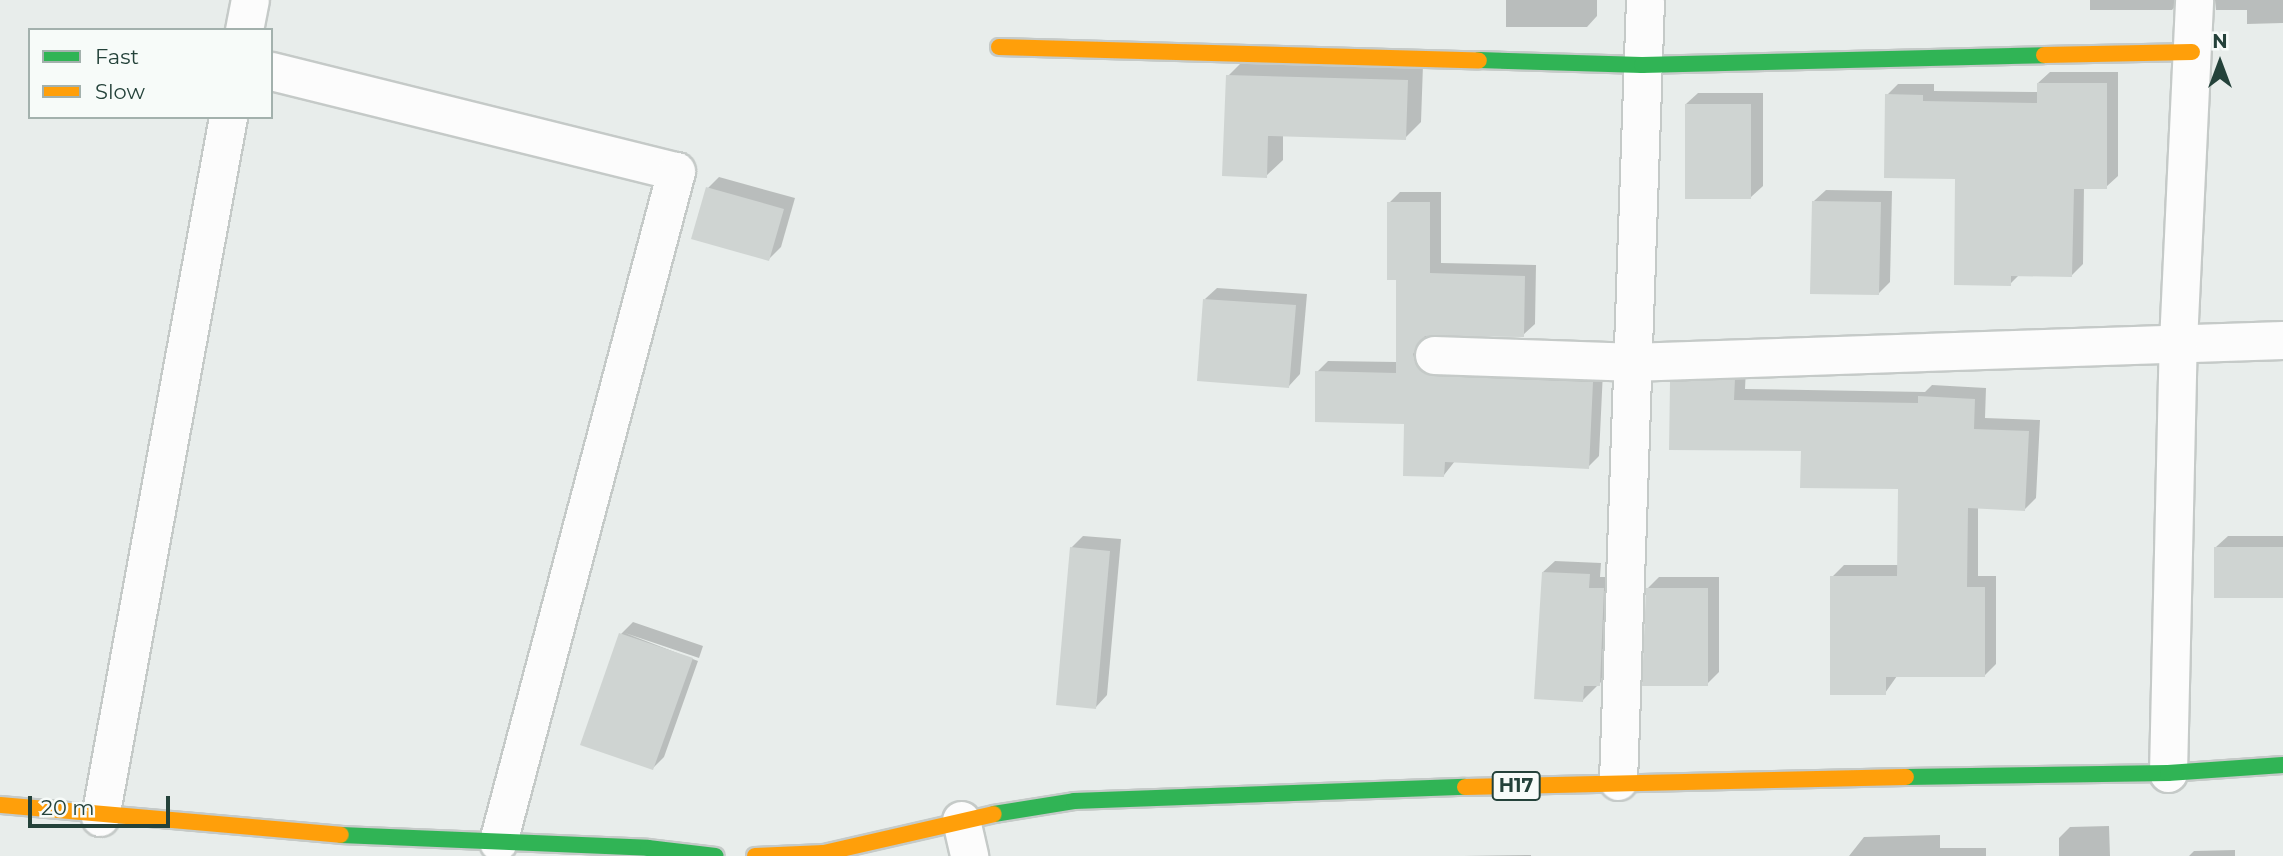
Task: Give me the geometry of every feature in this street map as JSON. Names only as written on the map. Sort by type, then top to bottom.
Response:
[{"type":"main road","points":[[999,47],[1642,65],[2192,52]]},
{"type":"main road","name":"H17","points":[[755,856],[824,853],[961,820],[1074,801],[1618,781],[2168,773],[2283,765]]},
{"type":"main road","points":[[0,805],[376,847],[498,842],[648,848],[716,856]]},
{"type":"street","points":[[244,28],[250,0]]},
{"type":"street","points":[[1618,781],[1630,362],[1645,0]]},
{"type":"street","points":[[2168,773],[2178,342],[2194,0]]},
{"type":"street","points":[[273,71],[676,171],[498,842]]},
{"type":"street","points":[[100,817],[228,119]]},
{"type":"street","points":[[1434,355],[1630,362],[2283,340]]},
{"type":"street","points":[[961,820],[969,856]]},
{"type":"building","points":[[1226,75],[1408,80],[1406,140],[1268,136],[1267,178],[1222,176]]},
{"type":"building","points":[[2037,83],[2107,83],[2107,189],[2074,189],[2072,277],[2011,276],[2011,286],[1954,285],[1955,179],[1884,178],[1885,94],[1923,95],[1923,101],[2037,103]]},
{"type":"building","points":[[1685,104],[1751,104],[1751,199],[1685,199]]},
{"type":"building","points":[[706,187],[784,209],[769,261],[691,239]]},
{"type":"building","points":[[1812,201],[1881,202],[1879,295],[1810,294]]},
{"type":"building","points":[[1387,202],[1430,202],[1430,273],[1525,276],[1524,337],[1425,336],[1413,354],[1416,365],[1433,376],[1593,382],[1589,469],[1445,462],[1444,477],[1403,476],[1404,424],[1315,422],[1315,371],[1396,373],[1396,280],[1387,280]]},
{"type":"building","points":[[1203,299],[1296,305],[1289,388],[1197,381]]},
{"type":"building","points":[[1735,379],[1734,400],[1918,403],[1918,396],[1975,399],[1974,429],[2029,431],[2025,511],[1968,508],[1967,587],[1985,587],[1985,677],[1886,677],[1886,695],[1830,695],[1830,576],[1897,576],[1898,489],[1800,488],[1801,451],[1669,450],[1670,382]]},
{"type":"building","points":[[1070,547],[1110,551],[1096,709],[1056,705]]},
{"type":"building","points":[[2214,547],[2283,547],[2283,598],[2214,598]]},
{"type":"building","points":[[1542,572],[1590,574],[1589,588],[1604,588],[1600,686],[1584,686],[1583,702],[1534,699]]},
{"type":"building","points":[[1646,588],[1708,588],[1708,686],[1642,686]]},
{"type":"building","points":[[619,633],[693,658],[653,770],[580,745]]},
{"type":"traffic: fast","points":[[1479,60],[1642,65],[2044,55]]},
{"type":"traffic: fast","points":[[1906,777],[2168,773],[2283,765]]},
{"type":"traffic: fast","points":[[994,814],[1074,801],[1465,787]]},
{"type":"traffic: fast","points":[[341,835],[648,848],[716,856]]},
{"type":"traffic: slow","points":[[999,47],[1479,60]]},
{"type":"traffic: slow","points":[[2044,55],[2192,52]]},
{"type":"traffic: slow","points":[[1465,787],[1906,777]]},
{"type":"traffic: slow","points":[[0,805],[341,835]]},
{"type":"traffic: slow","points":[[755,856],[824,853],[994,814]]}]
